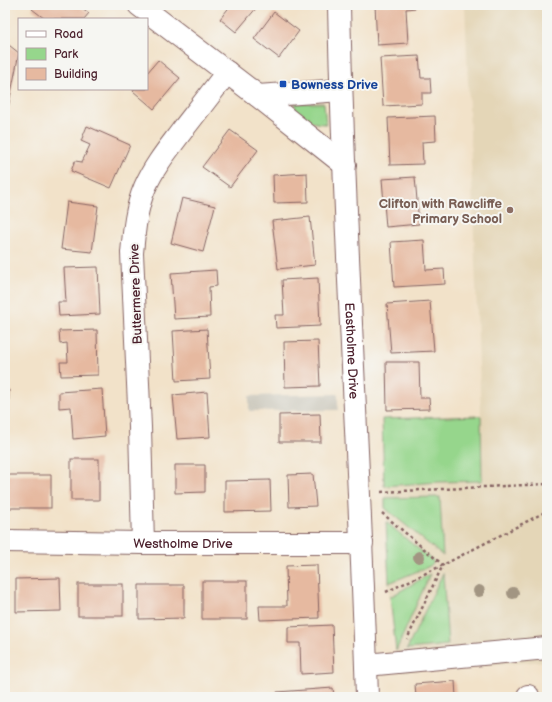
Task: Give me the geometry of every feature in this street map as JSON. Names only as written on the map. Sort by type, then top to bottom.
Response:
[{"type":"street","points":[[139,5],[345,165]]},
{"type":"street","name":"Eastholme Drive","points":[[339,5],[341,90],[362,543],[367,697]]},
{"type":"street","name":"Buttermere Drive","points":[[143,543],[140,427],[132,254],[134,228],[145,187],[155,168],[168,148],[227,72]]},
{"type":"street","points":[[258,96],[341,90]]},
{"type":"street","name":"Westholme Drive","points":[[5,541],[143,543],[362,543]]},
{"type":"street","points":[[366,665],[547,648]]},
{"type":"path","points":[[359,493],[547,484]]},
{"type":"path","points":[[359,493],[443,565]]},
{"type":"path","points":[[384,593],[443,565],[547,511]]},
{"type":"path","points":[[396,663],[443,565]]},
{"type":"shaded area","name":"Clifton with Rawcliffe Primary School","points":[[465,5],[547,5],[547,661],[398,672],[389,590],[382,419],[481,415]]},
{"type":"shaded area","points":[[338,394],[338,410],[249,411],[249,396]]},
{"type":"green space","points":[[295,103],[324,103],[326,124],[312,122],[305,118],[295,109]]},
{"type":"green space","points":[[481,416],[482,481],[384,486],[382,419]]},
{"type":"green space","points":[[440,497],[443,556],[385,508],[385,498]]},
{"type":"green space","points":[[386,522],[434,562],[430,566],[389,583]]},
{"type":"green space","points":[[443,573],[448,645],[407,649]]},
{"type":"green space","points":[[430,574],[396,651],[390,597]]},
{"type":"building","points":[[35,5],[78,5],[89,13],[85,18],[44,18],[32,9]]},
{"type":"building","points":[[231,5],[258,6],[236,32],[220,19]]},
{"type":"building","points":[[375,5],[416,5],[416,8],[406,9],[408,43],[377,45]]},
{"type":"building","points":[[274,12],[299,31],[279,58],[254,39]]},
{"type":"building","points":[[5,42],[18,52],[18,58],[5,118]]},
{"type":"building","points":[[419,56],[421,78],[430,78],[431,93],[422,93],[422,104],[383,106],[380,58]]},
{"type":"building","points":[[158,60],[180,78],[154,109],[133,91],[148,90],[148,72]]},
{"type":"building","points":[[435,116],[436,141],[422,142],[423,164],[390,165],[388,118]]},
{"type":"building","points":[[87,126],[130,145],[111,188],[71,171],[75,161],[82,162],[90,145],[81,141]]},
{"type":"building","points":[[230,130],[258,150],[230,187],[202,167]]},
{"type":"building","points":[[307,173],[308,202],[274,203],[273,175]]},
{"type":"building","points":[[415,177],[419,224],[386,227],[382,179]]},
{"type":"building","points":[[182,198],[215,206],[203,252],[171,243]]},
{"type":"building","points":[[67,202],[98,206],[92,252],[61,249]]},
{"type":"building","points":[[310,217],[315,265],[278,269],[272,221]]},
{"type":"building","points":[[424,240],[426,270],[444,269],[445,284],[394,287],[391,242]]},
{"type":"building","points":[[98,267],[100,314],[59,316],[58,302],[66,302],[64,268]]},
{"type":"building","points":[[216,270],[217,286],[209,287],[210,317],[174,319],[171,273]]},
{"type":"building","points":[[318,278],[320,326],[276,328],[275,315],[284,315],[282,280]]},
{"type":"building","points":[[430,301],[434,351],[391,353],[387,304]]},
{"type":"building","points":[[207,329],[210,379],[176,381],[173,331]]},
{"type":"building","points":[[97,330],[98,375],[61,376],[60,362],[68,362],[67,343],[60,344],[59,331]]},
{"type":"building","points":[[318,341],[320,386],[285,387],[284,342]]},
{"type":"building","points":[[386,362],[419,362],[420,398],[429,398],[430,409],[387,410]]},
{"type":"building","points":[[5,389],[9,390],[8,429],[5,429]]},
{"type":"building","points":[[102,389],[105,436],[73,439],[71,407],[59,408],[59,392]]},
{"type":"building","points":[[207,392],[210,437],[177,439],[173,395]]},
{"type":"building","points":[[320,414],[321,442],[279,442],[279,415]]},
{"type":"building","points":[[71,459],[99,459],[99,500],[71,500]]},
{"type":"building","points":[[175,465],[205,465],[205,492],[175,493]]},
{"type":"building","points":[[313,474],[316,506],[289,507],[288,475]]},
{"type":"building","points":[[6,475],[51,475],[51,508],[6,508]]},
{"type":"building","points":[[270,480],[271,511],[225,512],[225,481]]},
{"type":"building","points":[[317,565],[319,618],[260,620],[259,606],[287,606],[286,566]]},
{"type":"building","points":[[60,578],[61,611],[16,612],[16,579]]},
{"type":"building","points":[[202,581],[247,581],[247,619],[202,619]]},
{"type":"building","points":[[78,584],[123,584],[123,616],[78,616]]},
{"type":"building","points":[[139,585],[184,585],[184,618],[139,619]]},
{"type":"building","points":[[332,625],[334,672],[301,674],[300,643],[288,643],[288,627]]},
{"type":"building","points":[[455,681],[456,697],[416,697],[415,684]]},
{"type":"building","points":[[333,688],[334,697],[277,697],[277,692]]},
{"type":"place","name":"Bowness Drive","points":[[283,84]]},
{"type":"place","name":"Clifton with Rawcliffe Primary School","points":[[510,210]]}]
